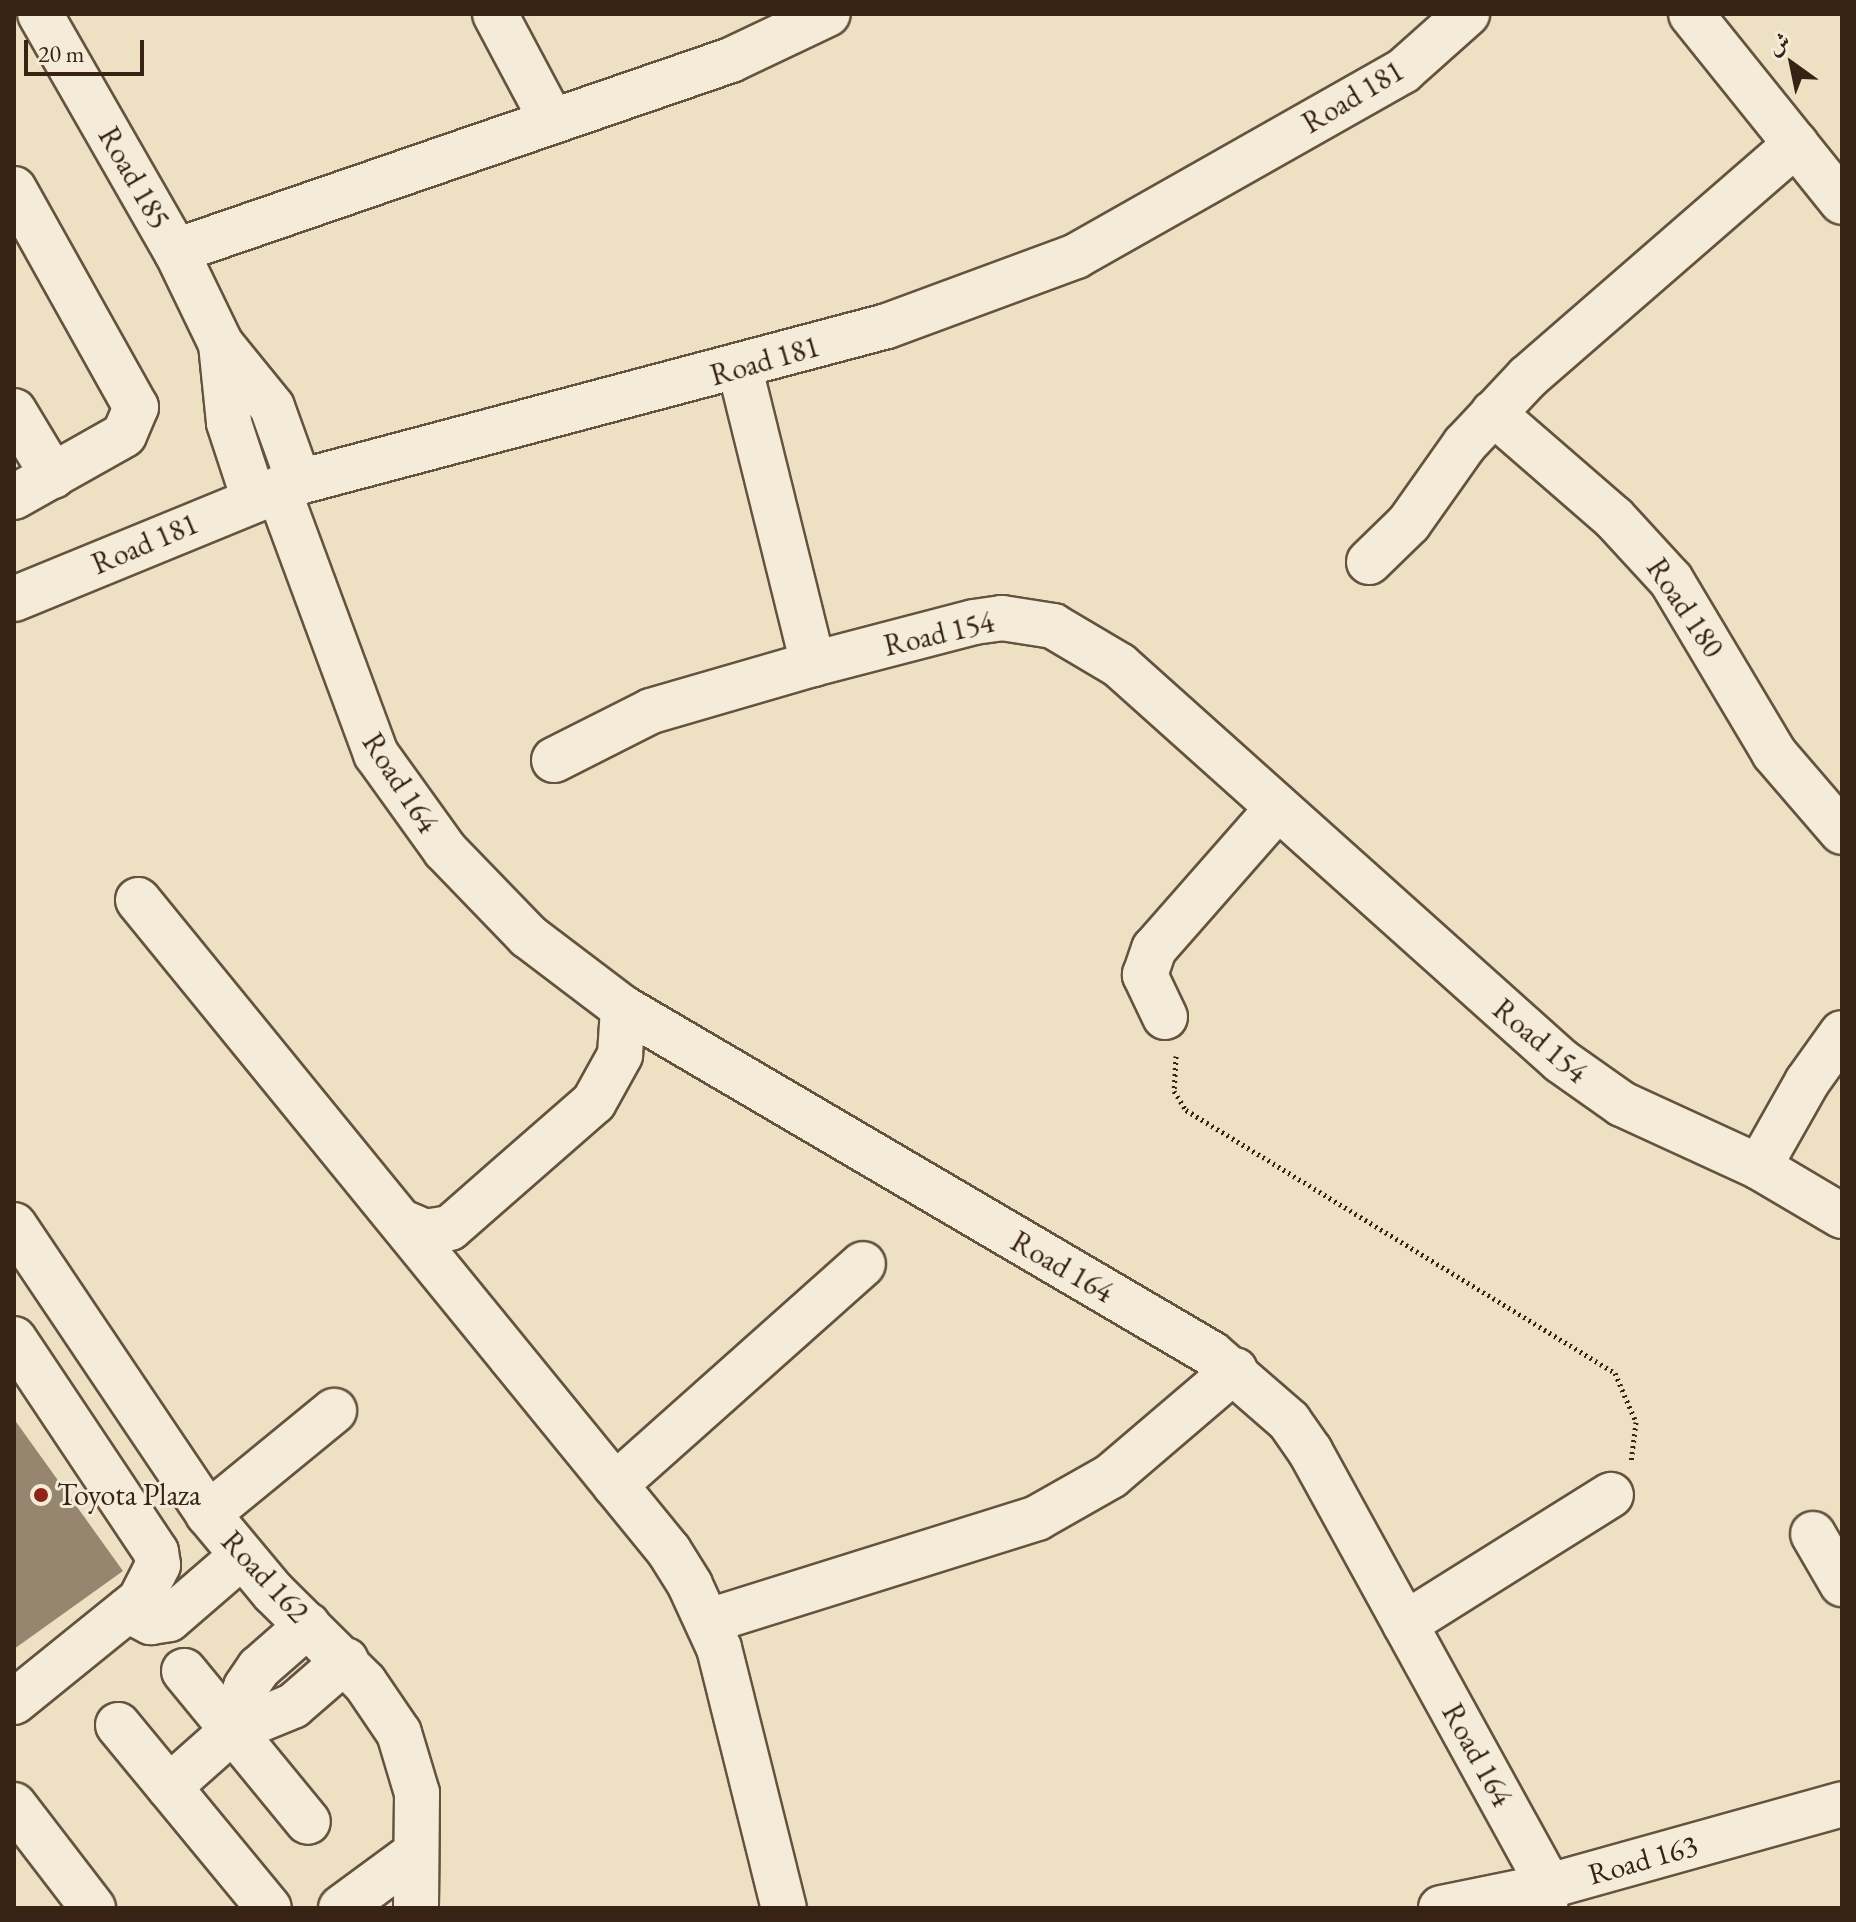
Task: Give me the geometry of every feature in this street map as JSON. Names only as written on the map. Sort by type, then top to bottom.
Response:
[{"type":"street","name":"Road 185","points":[[40,14],[176,251],[221,344],[229,423],[277,490]]},
{"type":"street","points":[[495,14],[552,121]]},
{"type":"street","points":[[176,251],[731,60],[828,14]]},
{"type":"street","name":"Road 181","points":[[14,599],[277,490],[740,369],[887,326],[1076,256],[1403,71],[1467,14]]},
{"type":"street","points":[[1691,14],[1842,202]]},
{"type":"street","points":[[1369,562],[1409,523],[1493,413],[1564,344],[1796,144]]},
{"type":"street","points":[[14,189],[136,407],[124,435],[14,497]]},
{"type":"street","points":[[740,369],[813,664]]},
{"type":"street","points":[[14,411],[53,476]]},
{"type":"street","name":"Road 180","points":[[1493,413],[1614,518],[1671,580],[1774,753],[1842,832]]},
{"type":"street","name":"Road 164","points":[[277,490],[352,700],[392,779],[485,895],[539,945],[623,1008],[1235,1370],[1289,1421],[1310,1451],[1405,1624],[1547,1897]]},
{"type":"street","name":"Road 154","points":[[554,760],[651,711],[813,664],[974,622],[1002,618],[1053,626],[1119,665],[1561,1061],[1656,1122],[1759,1167],[1842,1216]]},
{"type":"street","points":[[1165,1017],[1145,975],[1154,949],[1278,808]]},
{"type":"street","points":[[138,900],[669,1551],[709,1621],[784,1908]]},
{"type":"street","points":[[402,1222],[425,1232],[450,1228],[594,1102],[620,1055],[623,1008]]},
{"type":"street","points":[[1759,1167],[1807,1082],[1842,1033]]},
{"type":"street","name":"Road 162","points":[[14,1225],[208,1514],[242,1556],[346,1660],[383,1707],[411,1762],[418,1824],[413,1855],[416,1908]]},
{"type":"street","points":[[615,1485],[863,1264]]},
{"type":"street","points":[[14,1339],[156,1552],[156,1577],[128,1610],[14,1702]]},
{"type":"street","points":[[709,1621],[1037,1518],[1111,1476],[1235,1370]]},
{"type":"street","points":[[208,1514],[334,1411]]},
{"type":"street","points":[[1405,1624],[1611,1495]]},
{"type":"street","points":[[1813,1534],[1842,1584]]},
{"type":"street","points":[[128,1610],[151,1622],[169,1619],[242,1556]]},
{"type":"street","points":[[232,1731],[241,1698],[259,1668],[308,1625]]},
{"type":"street","points":[[169,1787],[232,1731],[293,1706],[346,1660]]},
{"type":"street","points":[[184,1671],[308,1822]]},
{"type":"street","points":[[118,1725],[269,1908]]},
{"type":"street","name":"Road 163","points":[[1441,1908],[1547,1897],[1842,1804]]},
{"type":"street","points":[[14,1805],[93,1908]]},
{"type":"street","points":[[341,1908],[413,1855]]},
{"type":"path","points":[[1165,1017],[1176,1042],[1174,1091],[1186,1110],[1615,1373],[1636,1422],[1633,1457],[1611,1495]]},
{"type":"building","name":"Toyota Plaza","points":[[14,1419],[123,1571],[14,1649]]},
{"type":"place","name":"Toyota Plaza","points":[[41,1495]]}]
